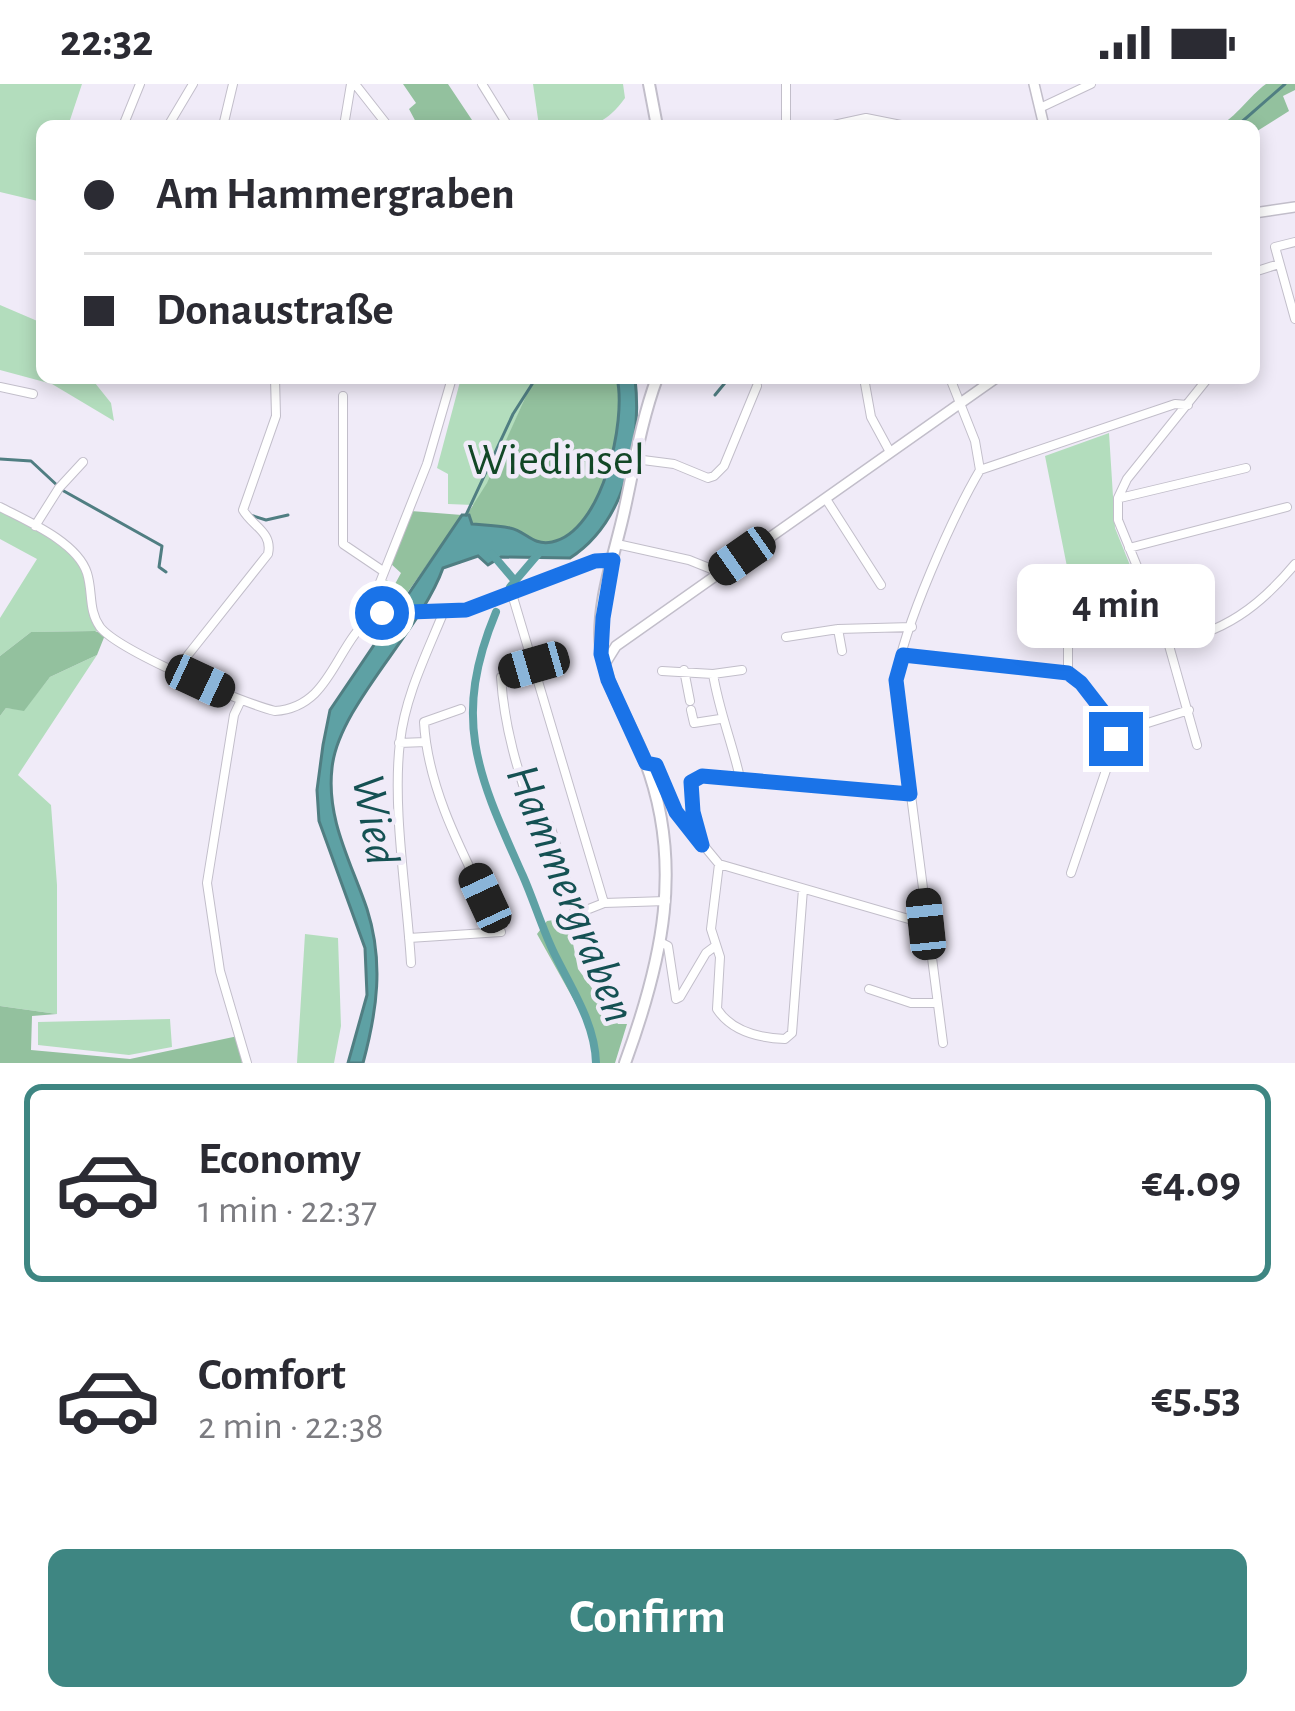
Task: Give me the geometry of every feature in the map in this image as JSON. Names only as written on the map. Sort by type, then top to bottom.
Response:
[{"type":"main road","points":[[649,84],[656,120]]},
{"type":"main road","points":[[625,1063],[662,943],[664,840],[646,763],[601,654],[613,560],[655,384]]},
{"type":"street","points":[[128,120],[140,84]]},
{"type":"street","points":[[172,120],[194,84]]},
{"type":"street","points":[[224,120],[233,84]]},
{"type":"street","points":[[345,120],[353,84]]},
{"type":"street","points":[[353,84],[383,120]]},
{"type":"street","points":[[482,84],[504,120]]},
{"type":"street","points":[[786,84],[786,120]]},
{"type":"street","points":[[1034,84],[1043,120]]},
{"type":"street","points":[[1042,107],[1091,84]]},
{"type":"street","points":[[1260,212],[1295,207]]},
{"type":"street","points":[[1295,242],[1275,247],[1295,319]]},
{"type":"street","points":[[1260,270],[1280,264]]},
{"type":"street","points":[[176,670],[268,554],[266,536],[243,510],[276,416],[275,384]]},
{"type":"street","points":[[375,614],[373,600],[427,464],[450,384]]},
{"type":"street","points":[[865,384],[871,417],[890,452]]},
{"type":"street","points":[[944,1043],[935,1003],[937,985],[896,680],[912,626],[962,501],[980,470],[975,441],[953,384]]},
{"type":"street","points":[[606,662],[616,646],[988,384]]},
{"type":"street","points":[[1197,746],[1168,642],[1118,520],[1118,498],[1126,478],[1204,384]]},
{"type":"street","points":[[635,459],[714,476],[724,466],[757,386]]},
{"type":"street","points":[[0,387],[33,394]]},
{"type":"street","points":[[343,396],[343,544],[383,571]]},
{"type":"street","points":[[980,470],[1175,404],[1190,405]]},
{"type":"street","points":[[35,526],[83,462]]},
{"type":"street","points":[[1118,498],[1246,467]]},
{"type":"street","points":[[826,499],[880,585]]},
{"type":"street","points":[[0,507],[35,526],[81,562],[91,608],[104,631],[176,670],[275,711],[308,702],[328,679],[348,640],[375,614],[466,610],[595,561],[613,560]]},
{"type":"street","points":[[1129,548],[1287,507]]},
{"type":"street","points":[[617,544],[689,560],[719,572]]},
{"type":"street","points":[[1168,642],[1221,629],[1274,590],[1295,564]]},
{"type":"street","points":[[512,594],[604,903]]},
{"type":"street","points":[[411,963],[399,743],[414,684],[444,611]]},
{"type":"street","points":[[786,638],[838,629],[912,626]]},
{"type":"street","points":[[838,629],[842,651]]},
{"type":"street","points":[[1068,638],[1068,673]]},
{"type":"street","points":[[903,655],[1068,673],[1119,732]]},
{"type":"street","points":[[534,665],[501,677],[502,706],[521,782],[535,820],[546,820],[551,828],[576,914],[604,903],[666,901]]},
{"type":"street","points":[[684,670],[694,728],[720,719]]},
{"type":"street","points":[[662,671],[712,674],[742,670]]},
{"type":"street","points":[[712,674],[720,719],[740,778]]},
{"type":"street","points":[[241,700],[231,728],[207,883],[216,952],[247,1063]]},
{"type":"street","points":[[410,938],[501,932],[455,834],[426,742],[424,722],[461,709]]},
{"type":"street","points":[[1119,732],[1189,710]]},
{"type":"street","points":[[1071,873],[1119,732]]},
{"type":"street","points":[[399,743],[426,742]]},
{"type":"street","points":[[646,763],[656,765],[676,812],[719,864],[926,924]]},
{"type":"street","points":[[702,845],[691,782],[702,776],[910,794]]},
{"type":"street","points":[[719,864],[711,915],[714,947],[720,958],[720,1016],[746,1033],[785,1039],[792,1033],[803,889]]},
{"type":"street","points":[[662,943],[671,955],[676,999],[714,947]]},
{"type":"street","points":[[869,988],[911,1003],[935,1003]]},
{"type":"green space","points":[[0,84],[82,84],[70,120],[36,120],[36,201],[0,192]]},
{"type":"green space","points":[[403,84],[448,84],[472,120],[415,120],[409,109],[416,103]]},
{"type":"green space","points":[[533,84],[623,84],[625,98],[602,120],[538,120]]},
{"type":"green space","points":[[1266,84],[1295,84],[1295,90],[1283,96],[1289,111],[1260,129],[1260,120],[1228,120]]},
{"type":"green space","points":[[0,305],[36,320],[36,380],[0,370]]},
{"type":"green space","points":[[52,384],[96,384],[111,403],[114,421]]},
{"type":"green space","points":[[459,384],[534,384],[503,449],[530,472],[473,505],[448,504],[448,474],[437,468]]},
{"type":"green space","name":"Wiedinsel","points":[[534,384],[618,384],[619,397],[614,446],[597,497],[570,534],[545,543],[510,528],[472,524],[468,513],[487,483]]},
{"type":"green space","points":[[1109,433],[1115,528],[1148,610],[1075,607],[1045,456]]},
{"type":"green space","points":[[0,507],[74,554],[87,577],[104,631],[31,632],[0,656],[0,618],[37,559],[0,539]]},
{"type":"green space","points":[[411,511],[462,515],[398,606],[381,604],[376,598],[384,579],[395,584],[401,573],[390,563]]},
{"type":"green space","points":[[31,632],[105,635],[97,655],[50,677],[24,711],[6,708],[0,716],[0,656]]},
{"type":"green space","points":[[97,655],[18,775],[51,805],[57,885],[57,1014],[0,1006],[0,716],[6,708],[24,710],[50,677]]},
{"type":"green space","points":[[568,918],[578,969],[618,1024],[627,1024],[615,1063],[598,1063],[595,1038],[537,934],[547,921]]},
{"type":"green space","points":[[305,934],[338,938],[341,1026],[334,1063],[297,1063]]},
{"type":"green space","points":[[0,1006],[57,1014],[32,1016],[31,1050],[130,1059],[238,1036],[242,1063],[0,1063]]},
{"type":"green space","points":[[170,1019],[172,1047],[129,1055],[38,1045],[38,1022]]},
{"type":"water","points":[[618,384],[636,384],[632,453],[605,524],[570,558],[501,557],[488,565],[478,556],[443,568],[338,744],[332,768],[333,805],[367,909],[377,967],[363,1063],[348,1063],[367,995],[365,948],[319,821],[317,790],[330,710],[462,515],[469,515],[472,524],[510,528],[545,543],[570,534],[585,518],[607,472]]},
{"type":"waterway","points":[[1244,120],[1285,84]]},
{"type":"waterway","name":"Wied","points":[[466,515],[532,384]]},
{"type":"waterway","points":[[715,395],[724,384]]},
{"type":"waterway","points":[[0,459],[31,461],[59,487]]},
{"type":"waterway","points":[[62,490],[162,546],[159,567],[166,572]]},
{"type":"waterway","points":[[250,515],[266,520],[288,515]]},
{"type":"waterway","name":"Hammergraben","points":[[510,587],[539,553]]},
{"type":"waterway","points":[[492,554],[515,581]]},
{"type":"waterway","name":"Hammergraben","points":[[496,612],[475,685],[476,747],[493,807],[587,1020],[596,1063]]},
{"type":"route","points":[[382,613],[466,610],[595,561],[613,560],[601,643],[608,680],[646,763],[656,765],[676,812],[702,845],[690,794],[691,782],[702,776],[910,794],[896,680],[903,655],[1068,673],[1119,732],[1116,739]]}]
